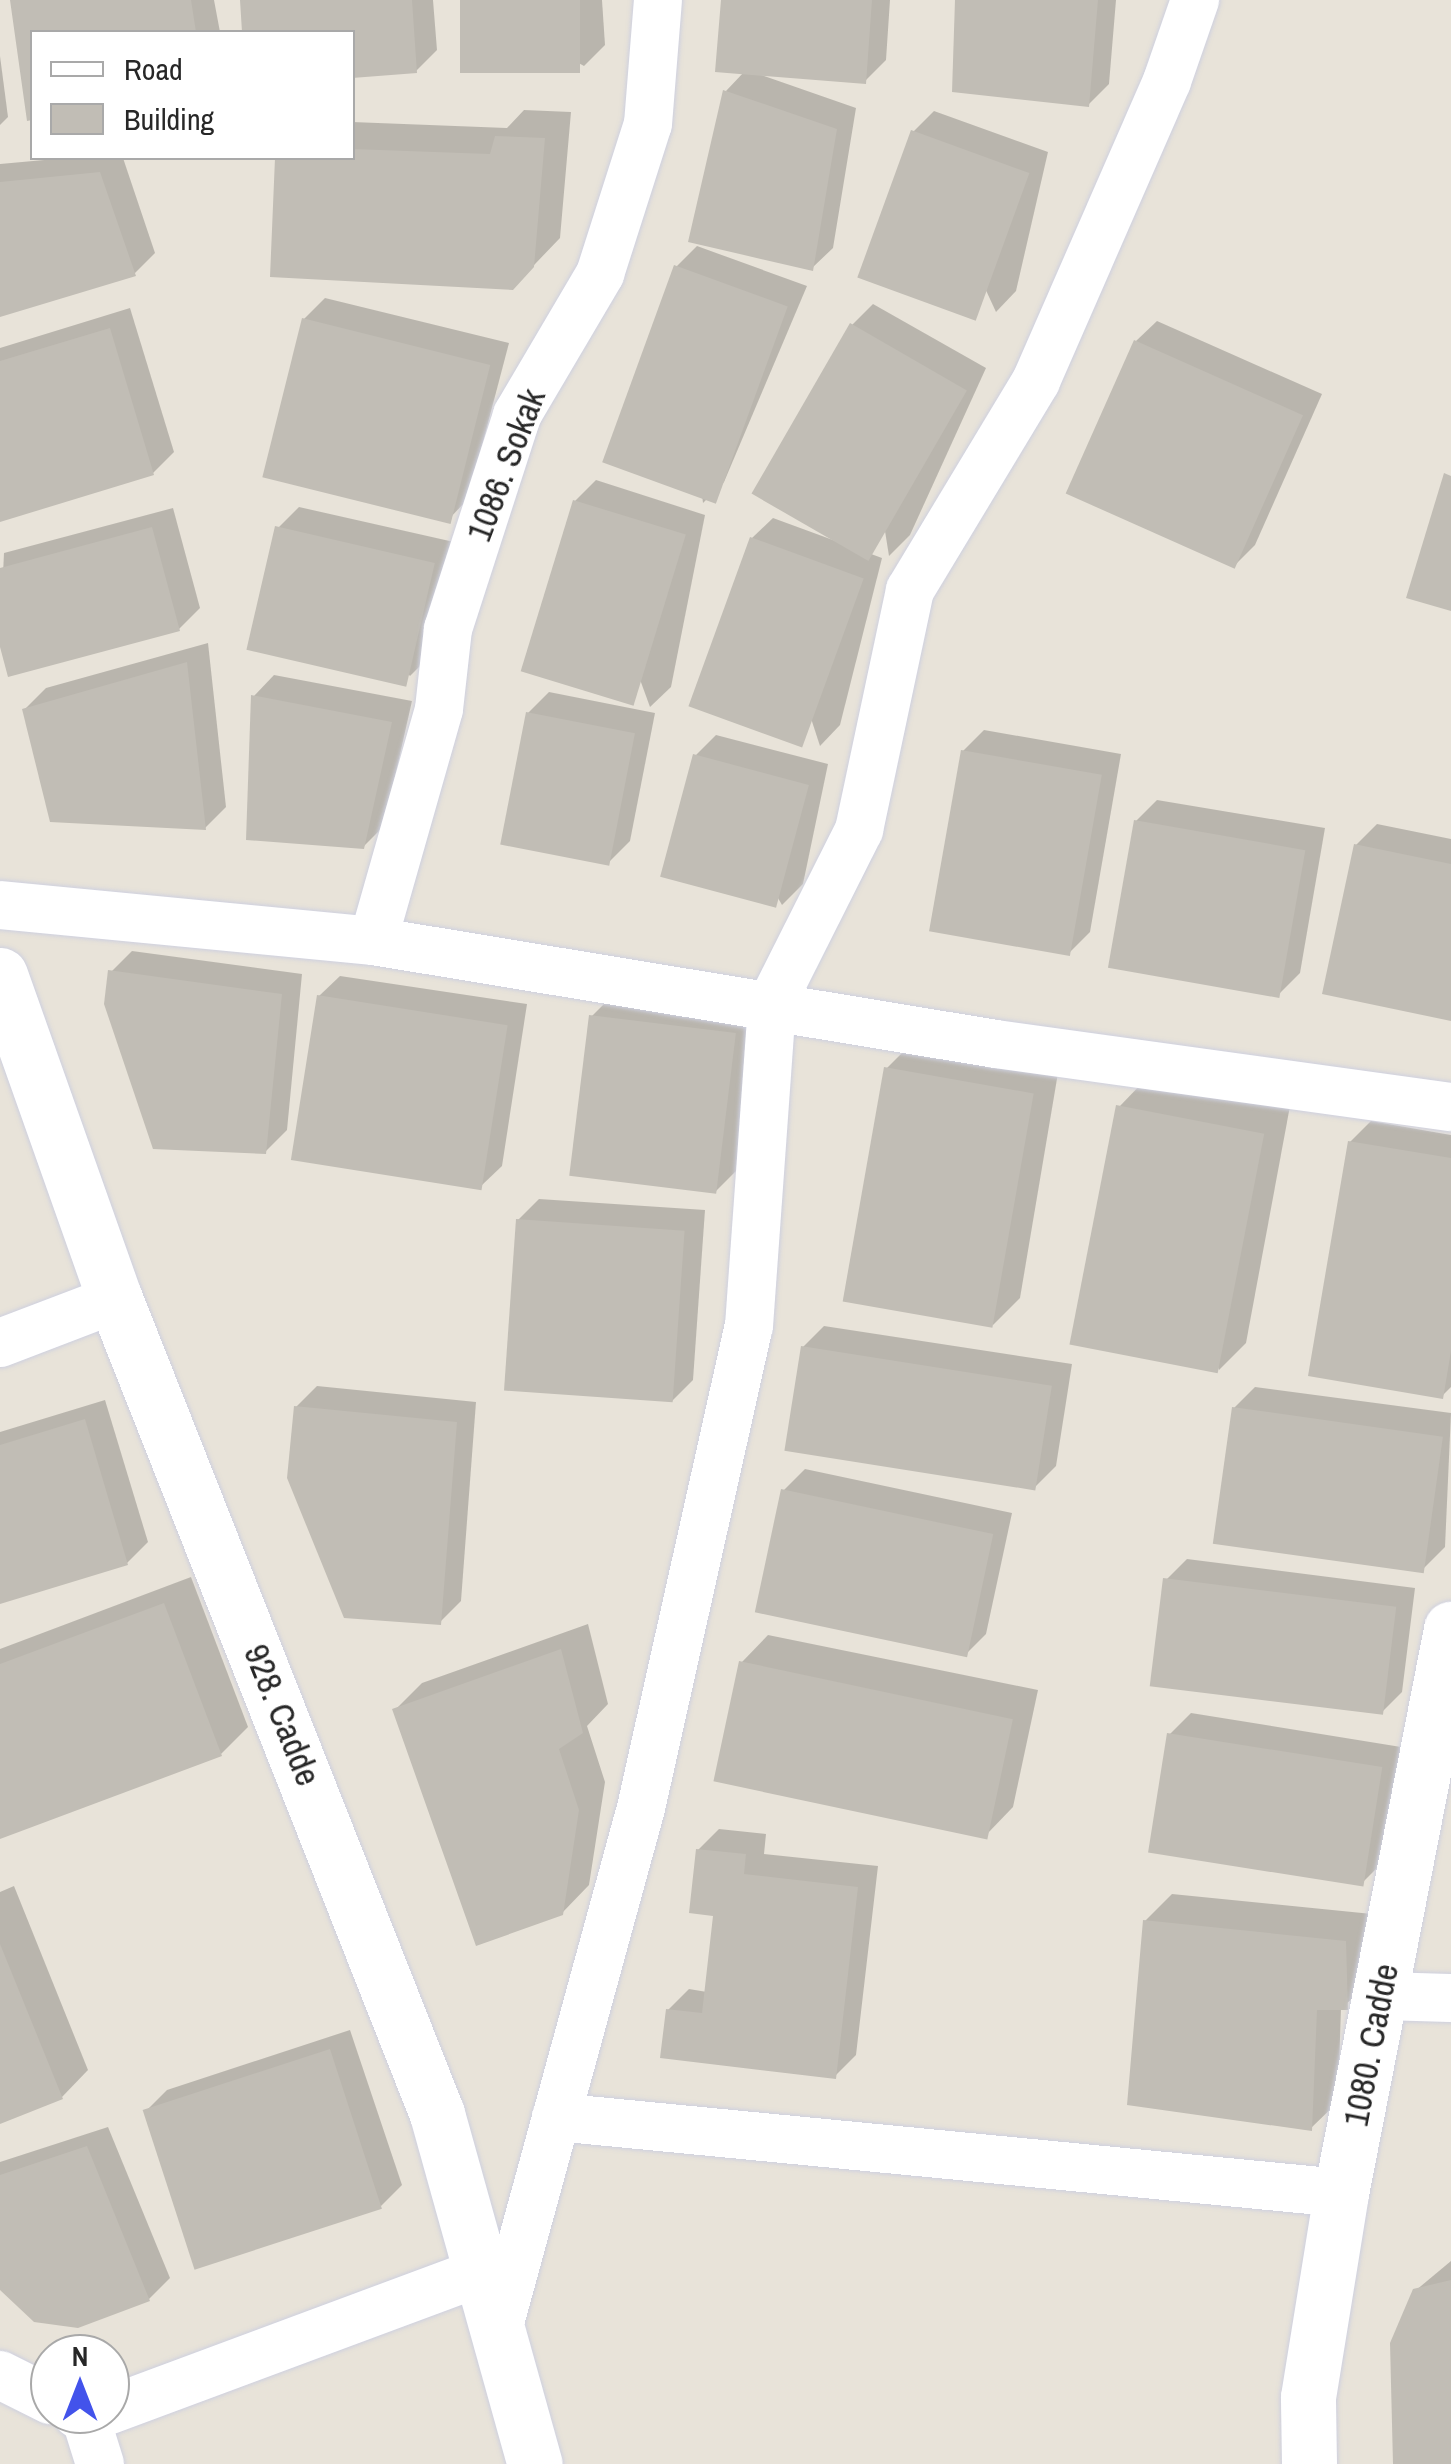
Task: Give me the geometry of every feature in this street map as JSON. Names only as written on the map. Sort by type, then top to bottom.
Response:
[{"type":"street","name":"1086. Sokak","points":[[373,940],[439,709],[448,629],[517,414],[600,274],[648,124],[658,0]]},
{"type":"street","points":[[498,2330],[641,1808],[749,1326],[772,1003],[858,830],[910,590],[1036,382],[1167,81],[1195,0]]},
{"type":"street","points":[[0,905],[373,940],[772,1003],[996,1044],[1451,1106]]},
{"type":"street","name":"928. Cadde","points":[[0,975],[115,1299],[430,2096],[535,2464]]},
{"type":"street","points":[[0,1342],[115,1299]]},
{"type":"street","name":"1080. Cadde","points":[[1309,2464],[1308,2397],[1341,2193],[1451,1629]]},
{"type":"street","points":[[1382,1996],[1451,1998]]},
{"type":"street","points":[[556,2117],[1341,2193]]},
{"type":"street","points":[[130,2395],[482,2272]]},
{"type":"street","points":[[0,2374],[30,2387]]},
{"type":"street","points":[[91,2434],[100,2464]]},
{"type":"building","points":[[10,0],[191,0],[196,30],[30,30],[27,121]]},
{"type":"building","points":[[240,0],[412,0],[417,73],[355,78],[355,30],[242,30]]},
{"type":"building","points":[[460,0],[580,0],[580,73],[460,73]]},
{"type":"building","points":[[721,0],[872,0],[866,84],[715,72]]},
{"type":"building","points":[[955,0],[1098,0],[1089,107],[952,92]]},
{"type":"building","points":[[723,90],[837,129],[813,271],[688,242]]},
{"type":"building","points":[[911,130],[1029,173],[976,321],[857,278]]},
{"type":"building","points":[[495,136],[545,138],[534,267],[513,290],[270,277],[275,160],[355,160],[355,149],[490,154]]},
{"type":"building","points":[[100,172],[136,276],[0,317],[0,182]]},
{"type":"building","points":[[674,265],[788,306],[716,504],[602,462]]},
{"type":"building","points":[[302,318],[490,365],[451,524],[262,477]]},
{"type":"building","points":[[850,323],[967,390],[868,561],[752,494]]},
{"type":"building","points":[[110,328],[154,475],[0,522],[0,361]]},
{"type":"building","points":[[1134,340],[1303,415],[1235,569],[1066,493]]},
{"type":"building","points":[[1444,473],[1451,476],[1451,611],[1406,598]]},
{"type":"building","points":[[573,500],[686,534],[634,706],[521,671]]},
{"type":"building","points":[[275,526],[435,563],[406,687],[246,650]]},
{"type":"building","points":[[152,527],[180,631],[8,677],[0,647],[0,568]]},
{"type":"building","points":[[750,537],[864,578],[802,748],[688,706]]},
{"type":"building","points":[[187,662],[206,830],[50,822],[22,709]]},
{"type":"building","points":[[251,695],[392,722],[364,849],[246,840]]},
{"type":"building","points":[[526,712],[635,733],[609,866],[500,845]]},
{"type":"building","points":[[961,750],[1102,775],[1070,956],[929,931]]},
{"type":"building","points":[[693,754],[809,785],[776,908],[660,877]]},
{"type":"building","points":[[1134,820],[1305,850],[1279,998],[1108,968]]},
{"type":"building","points":[[1354,844],[1451,864],[1451,1021],[1322,994]]},
{"type":"building","points":[[108,970],[282,994],[266,1154],[153,1149],[104,1004]]},
{"type":"building","points":[[317,995],[508,1025],[481,1190],[291,1160]]},
{"type":"building","points":[[589,1015],[736,1033],[716,1194],[569,1176]]},
{"type":"building","points":[[884,1067],[1034,1093],[992,1328],[843,1301]]},
{"type":"building","points":[[1116,1105],[1264,1134],[1218,1373],[1069,1345]]},
{"type":"building","points":[[1348,1141],[1451,1158],[1451,1351],[1443,1399],[1308,1376]]},
{"type":"building","points":[[516,1219],[685,1231],[673,1402],[504,1391]]},
{"type":"building","points":[[801,1346],[1052,1386],[1035,1490],[784,1451]]},
{"type":"building","points":[[294,1406],[457,1422],[441,1625],[344,1618],[287,1478]]},
{"type":"building","points":[[1232,1407],[1443,1437],[1424,1573],[1213,1544]]},
{"type":"building","points":[[85,1419],[128,1565],[0,1604],[0,1445]]},
{"type":"building","points":[[781,1489],[993,1534],[967,1657],[755,1612]]},
{"type":"building","points":[[1163,1578],[1396,1607],[1383,1715],[1150,1686]]},
{"type":"building","points":[[164,1603],[222,1756],[0,1839],[0,1664]]},
{"type":"building","points":[[561,1649],[583,1733],[559,1749],[579,1810],[563,1915],[476,1946],[392,1709]]},
{"type":"building","points":[[739,1661],[1013,1719],[987,1840],[713,1781]]},
{"type":"building","points":[[1167,1733],[1382,1767],[1363,1887],[1148,1853]]},
{"type":"building","points":[[696,1849],[746,1854],[744,1874],[858,1887],[836,2079],[660,2058],[666,2009],[702,2013],[713,1916],[689,1913]]},
{"type":"building","points":[[1143,1920],[1346,1941],[1348,2010],[1317,2010],[1312,2131],[1127,2105]]},
{"type":"building","points":[[0,1944],[63,2099],[0,2124]]},
{"type":"building","points":[[330,2049],[382,2209],[195,2270],[143,2110]]},
{"type":"building","points":[[87,2146],[150,2301],[78,2328],[34,2322],[0,2290],[0,2175]]},
{"type":"building","points":[[1451,2280],[1451,2464],[1393,2464],[1390,2343],[1413,2289]]}]
